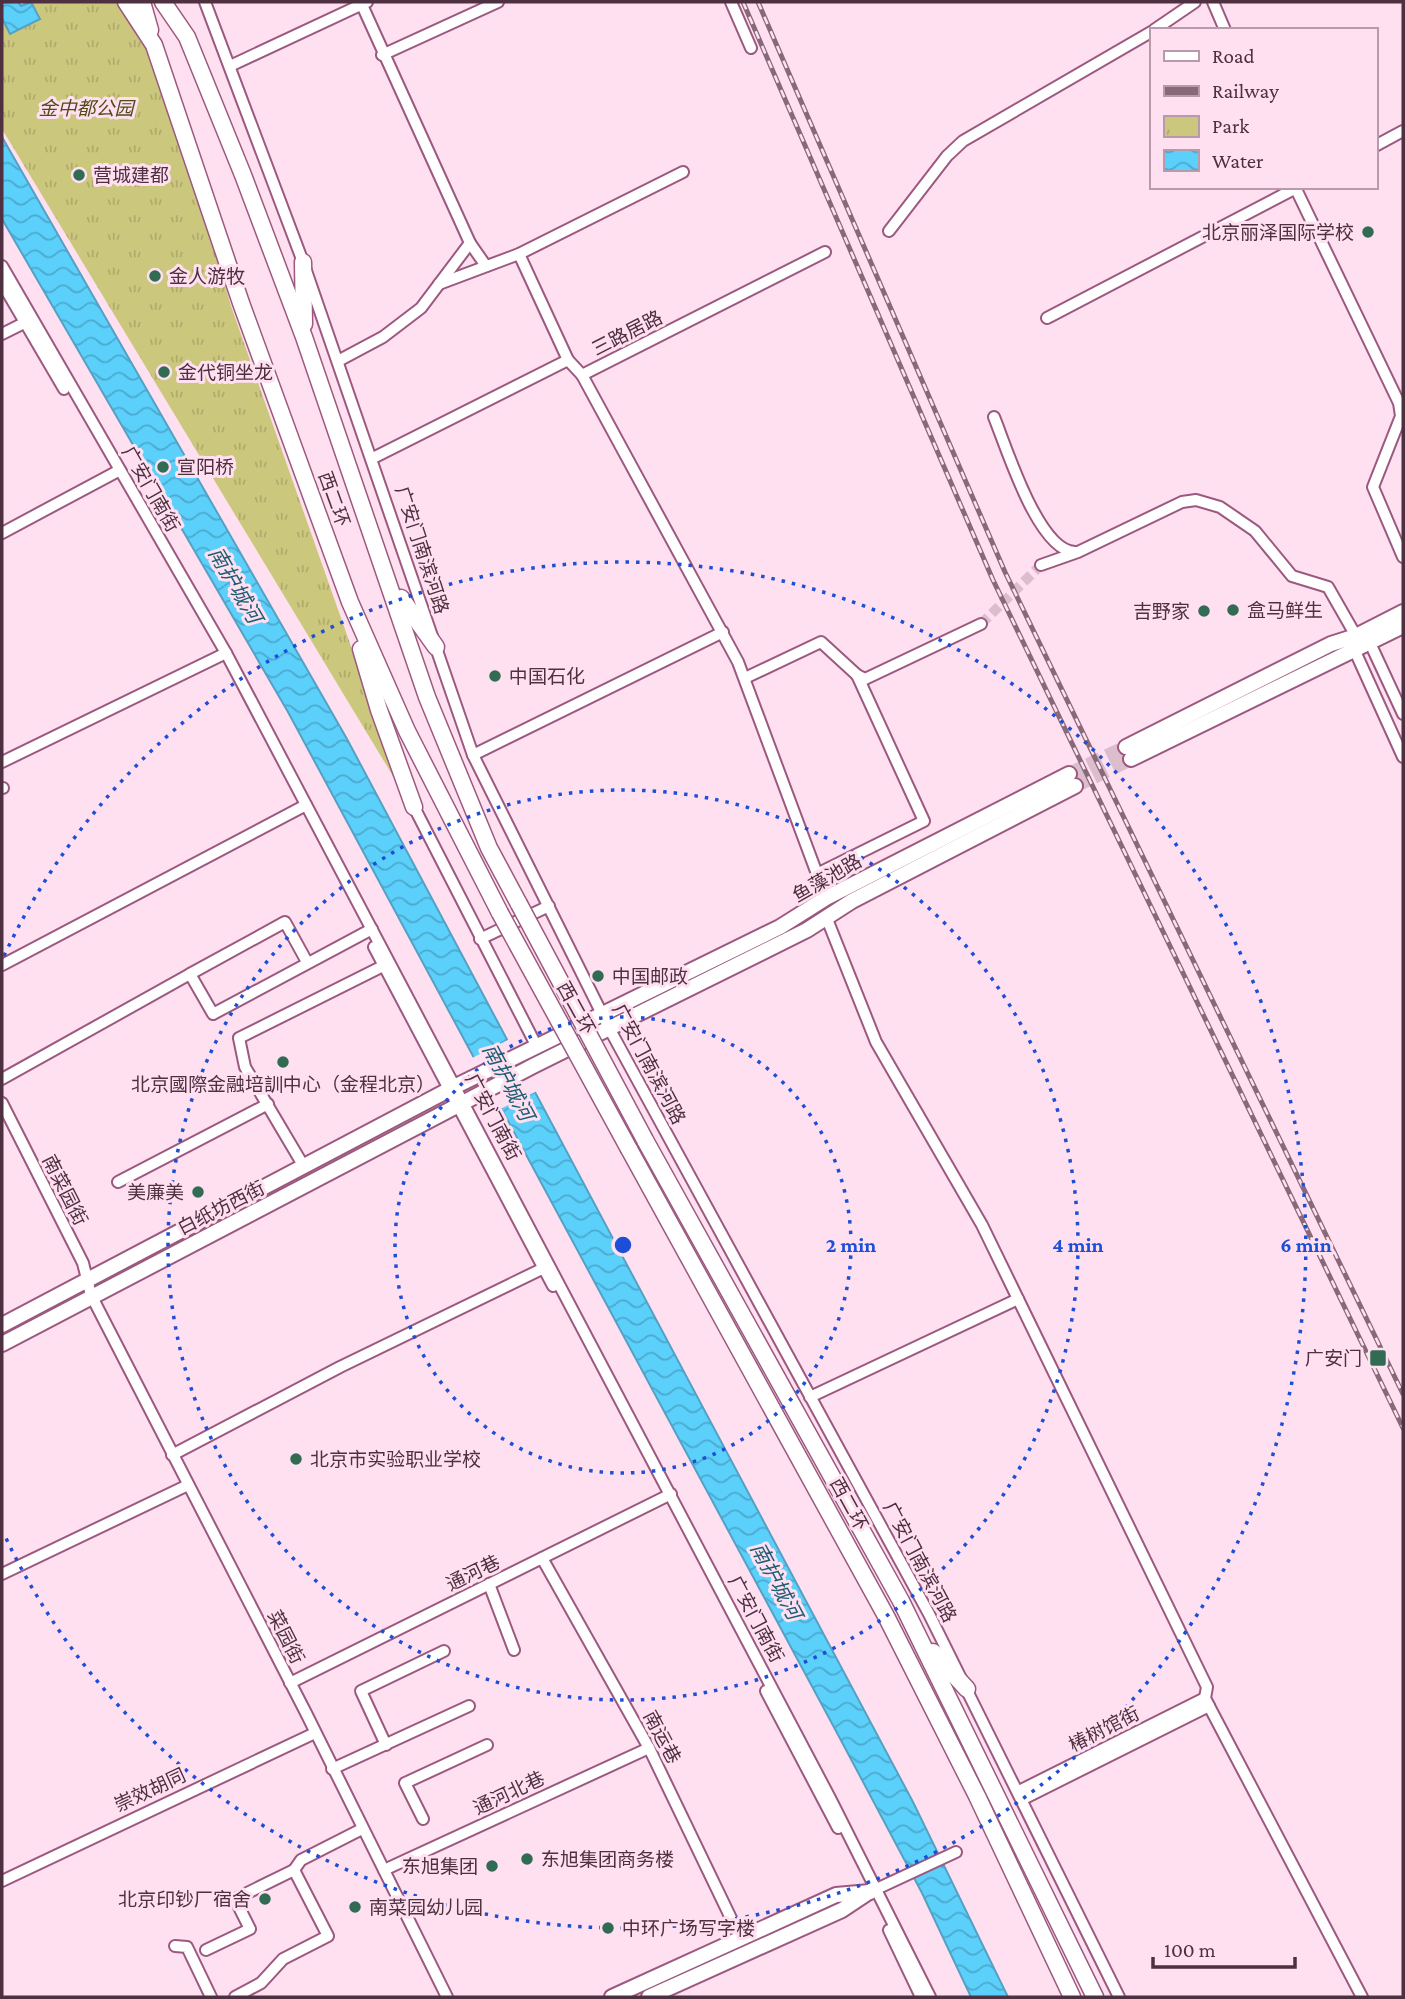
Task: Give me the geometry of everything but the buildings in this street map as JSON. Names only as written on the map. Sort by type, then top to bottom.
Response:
[{"type":"highway","name":"西二环","points":[[126,2],[155,45],[242,303],[350,602],[407,731],[500,914],[886,1616],[977,1796],[1072,1997]]},
{"type":"highway","points":[[142,2],[155,45]]},
{"type":"highway","name":"西二环","points":[[163,2],[187,37],[243,175],[304,337],[391,584],[427,697],[489,848],[645,1140],[918,1634],[1095,1997]]},
{"type":"highway","points":[[176,2],[187,37]]},
{"type":"highway","points":[[303,262],[304,337]]},
{"type":"highway","points":[[391,584],[436,647]]},
{"type":"highway","points":[[350,602],[379,710],[414,807]]},
{"type":"highway","points":[[918,1634],[967,1689]]},
{"type":"main road","points":[[1355,643],[1403,612]]},
{"type":"main road","points":[[1129,753],[1331,644],[1370,643],[1403,626]]},
{"type":"main road","name":"鱼藻池路","points":[[531,1050],[780,927],[826,898],[1072,780],[852,901],[827,919],[533,1066]]},
{"type":"main road","name":"白纸坊西街","points":[[2,1325],[303,1165],[531,1050]]},
{"type":"main road","name":"白纸坊西街","points":[[2,1344],[91,1295],[533,1066]]},
{"type":"main road","points":[[612,1997],[836,1895],[873,1890]]},
{"type":"main road","points":[[653,1996],[842,1910],[873,1890]]},
{"type":"street","name":"广安门南滨河路","points":[[205,2],[373,458],[473,755],[610,1028],[967,1689],[1119,1997]]},
{"type":"street","points":[[382,55],[498,2]]},
{"type":"street","points":[[731,2],[751,48]]},
{"type":"street","points":[[1157,28],[1195,2]]},
{"type":"street","points":[[1213,2],[1224,28]]},
{"type":"street","points":[[230,66],[365,3],[382,55],[470,243],[486,266]]},
{"type":"street","points":[[889,231],[947,156],[963,141],[1150,33]]},
{"type":"street","points":[[1377,145],[1403,131]]},
{"type":"street","points":[[439,284],[519,254],[683,172]]},
{"type":"street","points":[[1048,318],[1294,189]]},
{"type":"street","points":[[1296,189],[1399,403],[1401,416],[1373,487],[1403,557]]},
{"type":"street","points":[[338,361],[383,337],[421,308],[470,243]]},
{"type":"street","name":"三路居路","points":[[373,458],[568,360],[582,375],[825,253]]},
{"type":"street","points":[[519,254],[568,360]]},
{"type":"street","name":"广安门南街","points":[[2,266],[29,320],[223,654],[369,931],[458,1085],[547,1266],[930,1997]]},
{"type":"street","name":"广安门南街","points":[[2,283],[29,320]]},
{"type":"street","points":[[2,334],[29,320]]},
{"type":"street","points":[[582,375],[625,458],[723,632],[745,678],[826,898]]},
{"type":"street","points":[[993,417],[1006,447],[1008,461],[1039,519],[1058,547],[1077,552]]},
{"type":"street","points":[[2,533],[117,472]]},
{"type":"street","points":[[1041,565],[1077,552],[1182,502],[1196,500],[1220,507],[1255,531],[1292,576],[1328,587],[1403,757]]},
{"type":"street","points":[[745,678],[821,642],[856,675],[865,679],[981,624]]},
{"type":"street","points":[[473,755],[723,632]]},
{"type":"street","points":[[1370,643],[1403,714]]},
{"type":"street","points":[[2,762],[223,654]]},
{"type":"street","points":[[817,873],[924,821],[856,675]]},
{"type":"street","points":[[2,965],[303,806]]},
{"type":"street","points":[[414,807],[480,939],[531,1050]]},
{"type":"street","points":[[480,939],[548,906]]},
{"type":"street","points":[[827,919],[876,1042],[982,1225],[1207,1687],[1207,1702],[1362,1997]]},
{"type":"street","points":[[2,1079],[285,922],[307,962]]},
{"type":"street","points":[[190,974],[213,1014],[369,931]]},
{"type":"street","points":[[303,1165],[245,1068],[239,1038],[388,964]]},
{"type":"street","name":"南菜园街","points":[[2,1103],[83,1263],[91,1295]]},
{"type":"street","points":[[118,1182],[268,1104]]},
{"type":"street","points":[[172,1455],[340,1367],[547,1266]]},
{"type":"street","name":"菜园街","points":[[91,1295],[447,1997]]},
{"type":"street","points":[[810,1397],[1018,1299]]},
{"type":"street","points":[[2,1574],[188,1485]]},
{"type":"street","name":"通河巷","points":[[290,1683],[667,1495]]},
{"type":"street","name":"南运巷","points":[[542,1558],[649,1748],[740,1937]]},
{"type":"street","points":[[489,1584],[514,1650]]},
{"type":"street","points":[[386,1745],[361,1691],[444,1651]]},
{"type":"street","name":"椿树馆街","points":[[1021,1795],[1207,1702]]},
{"type":"street","points":[[332,1769],[469,1706]]},
{"type":"street","name":"崇效胡同","points":[[2,1881],[315,1733]]},
{"type":"street","points":[[423,1819],[405,1783],[487,1745]]},
{"type":"street","name":"通河北巷","points":[[384,1870],[649,1748]]},
{"type":"street","points":[[206,1950],[250,1929],[235,1899],[294,1870],[301,1860],[362,1829]]},
{"type":"street","points":[[873,1890],[956,1852]]},
{"type":"street","points":[[235,1997],[261,1983],[283,1959],[328,1936],[294,1870]]},
{"type":"street","name":"广安门南街","points":[[873,1890],[921,1997]]},
{"type":"street","points":[[176,1945],[187,1947],[211,1997]]},
{"type":"green space","name":"金中都公园","points":[[2,2],[126,2],[154,45],[231,306],[402,791],[2,129]]},
{"type":"water","points":[[18,2],[21,6],[31,2],[40,19],[10,34],[2,18],[2,3]]},
{"type":"water","name":"南护城河","points":[[2,137],[347,739],[913,1802],[1008,1997],[971,1997],[922,1893],[836,1731],[288,712],[2,219]]},
{"type":"pier","points":[[510,1039],[537,1091],[498,1110],[470,1059]]},
{"type":"tunnel","points":[[981,624],[1041,565]]},
{"type":"tunnel","points":[[1069,774],[1126,747]]},
{"type":"tunnel","points":[[1075,786],[1131,759]]},
{"type":"railway","points":[[743,2],[993,580],[1403,1428]]},
{"type":"railway","points":[[758,2],[1005,572],[1403,1394]]},
{"type":"place","name":"营城建都","points":[[79,175]]},
{"type":"place","name":"北京丽泽国际学校","points":[[1368,232]]},
{"type":"place","name":"金人游牧","points":[[155,276]]},
{"type":"place","name":"金代铜坐龙","points":[[164,372]]},
{"type":"place","name":"宣阳桥","points":[[163,467]]},
{"type":"place","name":"盒马鲜生","points":[[1233,610]]},
{"type":"place","name":"吉野家","points":[[1204,611]]},
{"type":"place","name":"中国石化","points":[[495,676]]},
{"type":"place","name":"中国邮政","points":[[598,976]]},
{"type":"place","name":"北京國際金融培訓中心（金程北京）","points":[[283,1062]]},
{"type":"place","name":"美廉美","points":[[198,1192]]},
{"type":"place","name":"广安门","points":[[1378,1358]]},
{"type":"place","name":"北京市实验职业学校","points":[[296,1459]]},
{"type":"place","name":"东旭集团商务楼","points":[[527,1859]]},
{"type":"place","name":"东旭集团","points":[[492,1866]]},
{"type":"place","name":"北京印钞厂宿舍","points":[[265,1899]]},
{"type":"place","name":"南菜园幼儿园","points":[[355,1907]]},
{"type":"place","name":"中环广场写字楼","points":[[608,1928]]}]
